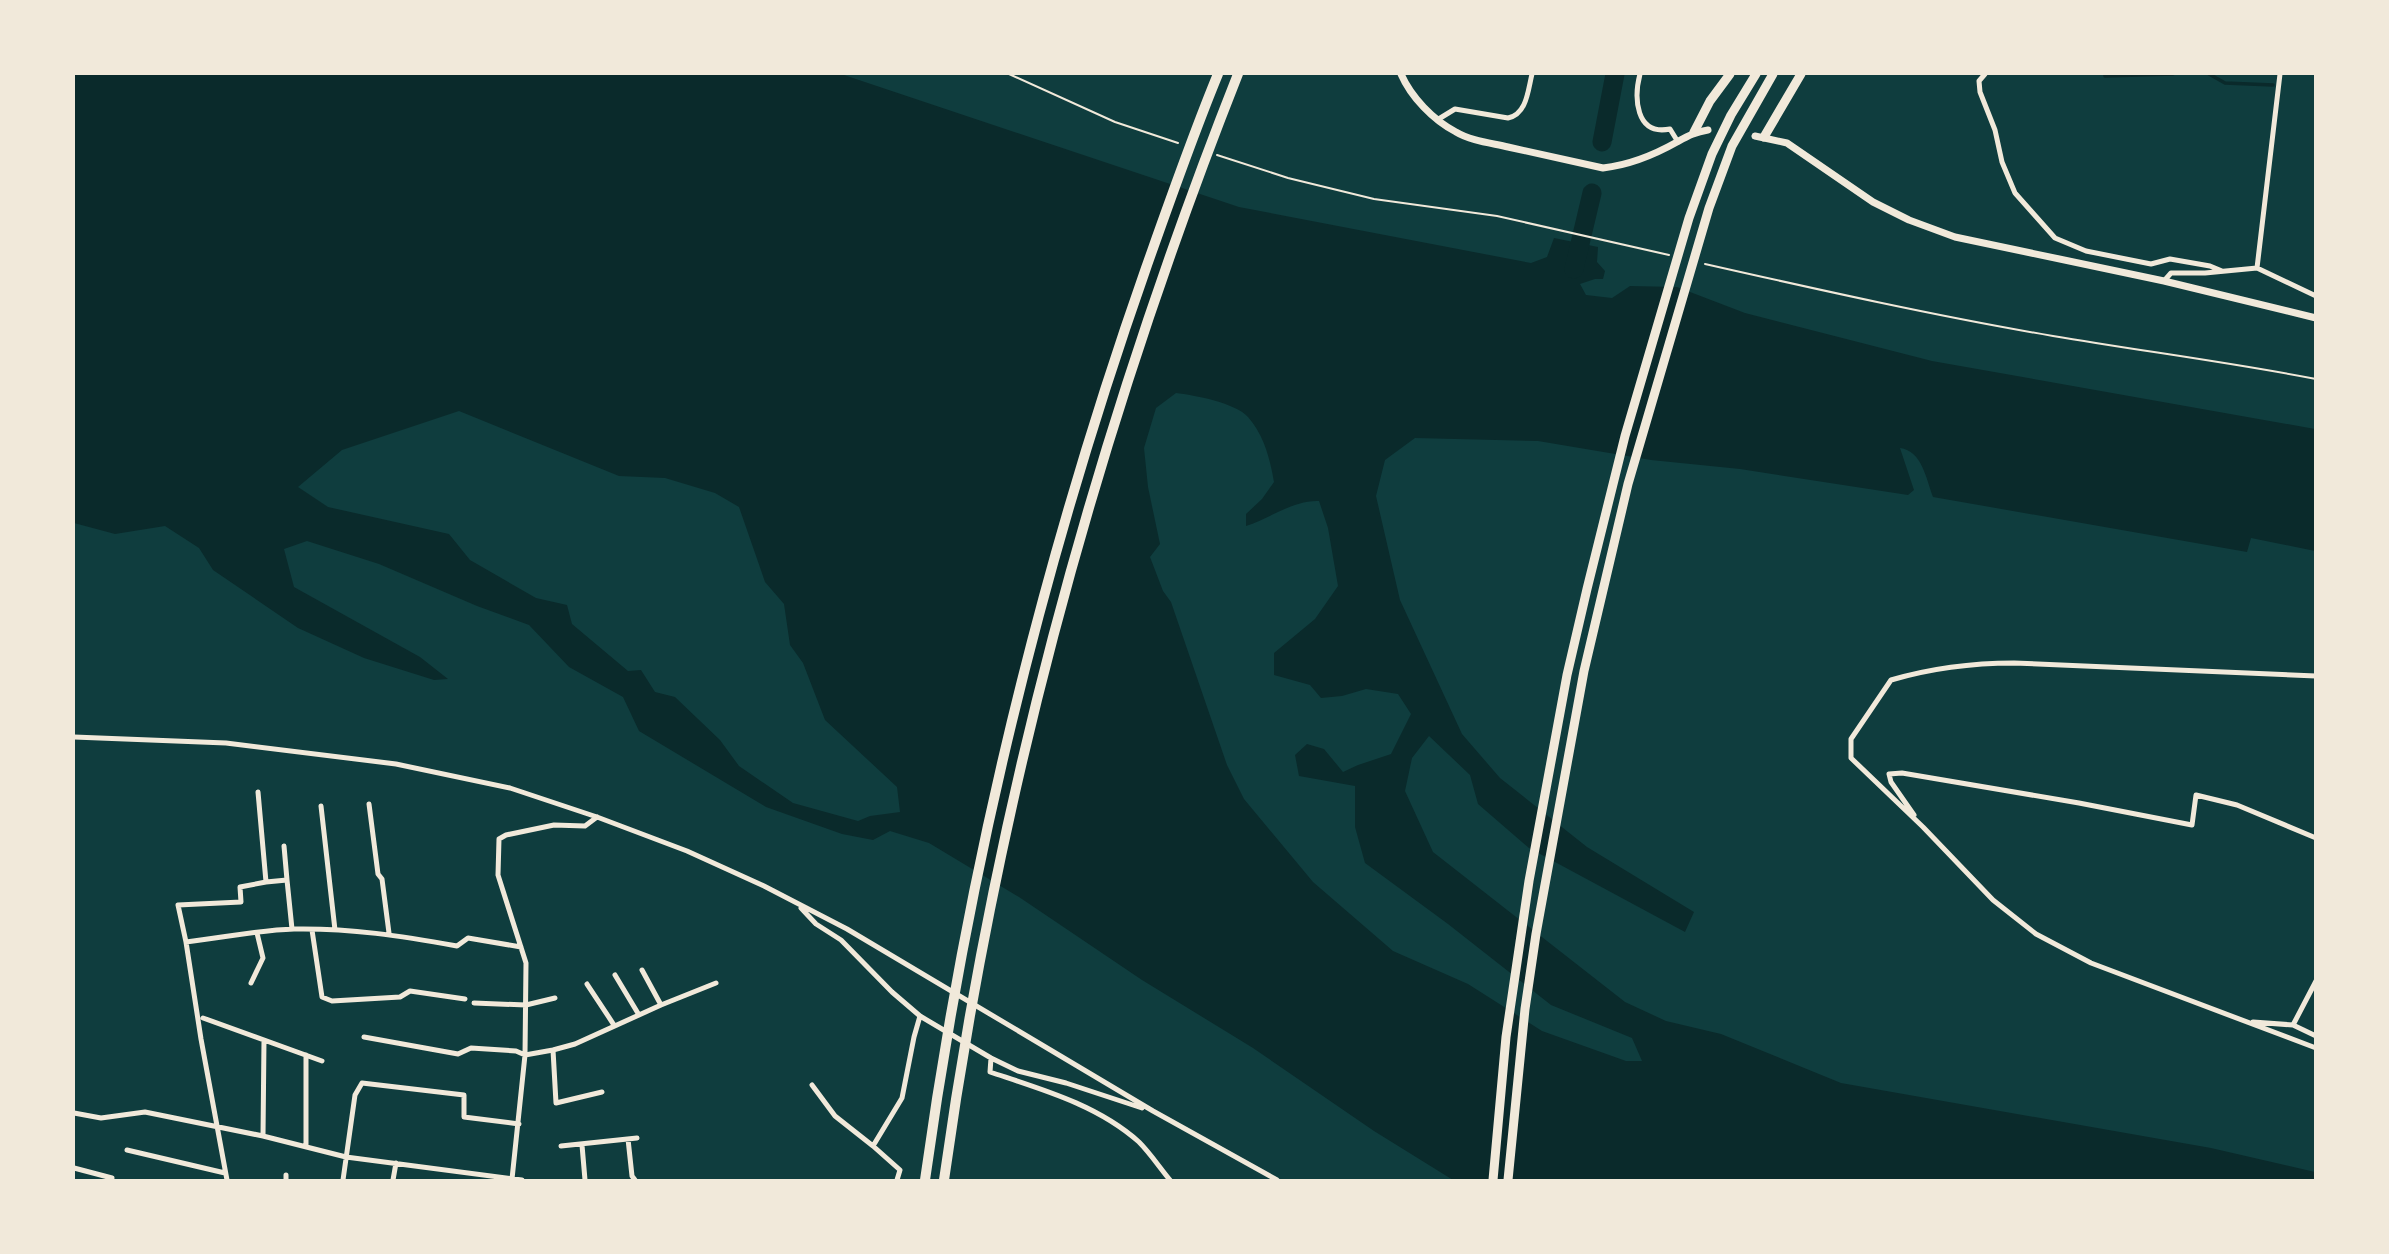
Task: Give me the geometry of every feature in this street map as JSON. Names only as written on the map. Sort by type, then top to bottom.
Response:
[{"type":"highway","points":[[925,1181],[950,1012],[978,867],[1009,730],[1042,605],[1119,345],[1218,74]]},
{"type":"highway","points":[[944,1181],[969,1017],[996,873],[1026,738],[1059,610],[1135,353],[1184,213],[1238,74]]},
{"type":"highway","points":[[1693,132],[1710,101],[1730,74]]},
{"type":"highway","points":[[1493,1181],[1506,1037],[1529,881],[1567,675],[1625,436],[1695,203],[1717,144],[1756,74]]},
{"type":"highway","points":[[1508,1181],[1525,1009],[1584,671],[1628,484],[1709,208],[1732,146],[1773,74]]},
{"type":"highway","points":[[1759,136],[1801,74]]},
{"type":"main road","points":[[1401,74],[1406,84],[1437,120],[1457,133],[1479,141],[1603,168],[1621,166],[1678,142],[1693,132],[1708,130]]},
{"type":"main road","points":[[1759,136],[1787,143],[1873,202],[1955,237],[2164,281],[2315,318]]},
{"type":"street","points":[[1437,120],[1455,109],[1516,117],[1522,112],[1532,74]]},
{"type":"street","points":[[1640,74],[1636,89],[1639,113],[1647,124],[1660,131],[1670,129],[1678,142]]},
{"type":"street","points":[[1985,74],[1979,81],[1980,92],[1995,130],[2002,162],[2015,193],[2055,238],[2085,251],[2151,264],[2170,259],[2210,266],[2222,271]]},
{"type":"street","points":[[2257,268],[2280,74]]},
{"type":"street","points":[[2164,281],[2171,273],[2257,268],[2315,296]]},
{"type":"street","points":[[2315,676],[1982,663],[1936,669],[1891,680],[1851,739],[1851,758],[1923,827],[1993,900],[2036,934],[2091,963],[2315,1048]]},
{"type":"street","points":[[74,737],[226,743],[396,764],[510,788],[597,817],[687,851],[848,929],[1153,1111],[1277,1181]]},
{"type":"street","points":[[1923,827],[1891,782],[1889,774],[1902,773],[1987,786],[2192,825],[2196,795],[2237,804],[2315,838]]},
{"type":"street","points":[[258,792],[266,881]]},
{"type":"street","points":[[369,804],[389,933]]},
{"type":"street","points":[[321,806],[335,930]]},
{"type":"street","points":[[512,1180],[525,1055],[526,963],[498,875],[499,839],[506,835],[554,825],[585,825],[597,817]]},
{"type":"street","points":[[284,846],[292,929]]},
{"type":"street","points":[[227,1181],[178,905],[241,902],[240,887],[266,881],[287,880]]},
{"type":"street","points":[[799,906],[816,924],[841,940],[892,992],[920,1016],[991,1058],[1018,1072],[1066,1083],[1153,1111]]},
{"type":"street","points":[[186,942],[292,929],[389,933],[457,946],[468,938],[521,947]]},
{"type":"street","points":[[312,930],[322,997],[332,1002],[400,997],[410,991],[465,999]]},
{"type":"street","points":[[251,983],[263,958],[257,933]]},
{"type":"street","points":[[642,970],[661,1005]]},
{"type":"street","points":[[615,975],[639,1015]]},
{"type":"street","points":[[2293,1025],[2315,981]]},
{"type":"street","points":[[364,1037],[458,1054],[471,1048],[516,1051],[525,1055],[575,1044],[716,983]]},
{"type":"street","points":[[587,984],[614,1026]]},
{"type":"street","points":[[474,1003],[526,1005],[555,998]]},
{"type":"street","points":[[873,1146],[902,1098],[920,1016]]},
{"type":"street","points":[[203,1018],[322,1060]]},
{"type":"street","points":[[2243,1021],[2293,1025],[2315,1036]]},
{"type":"street","points":[[263,1136],[264,1040]]},
{"type":"street","points":[[553,1050],[556,1103],[602,1092]]},
{"type":"street","points":[[306,1055],[306,1147]]},
{"type":"street","points":[[991,1058],[990,1072],[1069,1099],[1124,1130],[1141,1143],[1170,1181]]},
{"type":"street","points":[[343,1181],[355,1095],[362,1083],[464,1095],[464,1117],[519,1124]]},
{"type":"street","points":[[812,1085],[835,1116],[900,1170],[897,1181]]},
{"type":"street","points":[[74,1114],[102,1118],[145,1112],[263,1136],[346,1157],[522,1181]]},
{"type":"street","points":[[561,1146],[637,1138]]},
{"type":"street","points":[[628,1139],[635,1181]]},
{"type":"street","points":[[582,1144],[585,1181]]},
{"type":"street","points":[[127,1150],[226,1173]]},
{"type":"street","points":[[393,1181],[396,1163]]},
{"type":"street","points":[[74,1168],[112,1178]]},
{"type":"path","points":[[1009,74],[1115,122],[1187,146]]},
{"type":"path","points":[[1211,153],[1288,178],[1374,199],[1497,216],[1674,257]]},
{"type":"path","points":[[1700,263],[1861,300],[2053,336],[2240,364],[2315,379]]},
{"type":"water","points":[[74,74],[841,74],[1239,207],[1531,263],[1547,257],[1554,238],[1598,247],[1597,262],[1605,271],[1603,279],[1580,284],[1586,295],[1612,298],[1630,286],[1677,287],[1745,313],[1932,361],[2315,429],[2315,551],[2251,538],[2247,552],[1933,497],[1918,460],[1907,450],[1900,448],[1914,490],[1908,495],[1740,469],[1651,460],[1538,441],[1415,438],[1385,460],[1376,496],[1400,600],[1462,734],[1500,778],[1587,847],[1694,912],[1685,932],[1529,848],[1478,804],[1470,775],[1429,736],[1412,758],[1405,791],[1433,852],[1625,1002],[1666,1021],[1721,1034],[1841,1083],[2211,1148],[2315,1172],[2315,1180],[1453,1180],[1374,1131],[1253,1048],[1142,980],[1019,897],[929,843],[890,831],[873,840],[842,834],[766,807],[639,731],[623,697],[569,667],[529,625],[379,564],[307,541],[284,549],[294,587],[420,657],[448,679],[434,680],[364,658],[298,628],[213,570],[199,548],[165,526],[115,534],[74,523]],"holes":[[[1176,393],[1225,404],[1242,412],[1262,439],[1274,482],[1262,499],[1246,514],[1246,526],[1291,506],[1319,501],[1328,528],[1338,586],[1315,619],[1274,653],[1274,675],[1310,685],[1321,698],[1342,696],[1366,689],[1398,694],[1411,714],[1391,754],[1343,772],[1324,749],[1307,744],[1295,755],[1299,776],[1355,786],[1355,827],[1365,863],[1551,1005],[1632,1038],[1642,1061],[1626,1061],[1542,1031],[1468,984],[1393,951],[1313,882],[1244,799],[1227,765],[1171,602],[1163,591],[1150,557],[1160,544],[1148,487],[1144,448],[1156,408]],[[459,411],[619,476],[665,478],[715,493],[739,507],[765,582],[784,604],[790,645],[803,663],[825,720],[897,787],[900,812],[870,816],[858,821],[793,803],[739,766],[720,740],[675,697],[655,692],[641,670],[628,671],[572,624],[567,605],[536,598],[470,560],[449,534],[328,507],[298,487],[342,450]]]},
{"type":"waterway","points":[[1602,142],[1615,74]]},
{"type":"waterway","points":[[2105,74],[2173,74]]},
{"type":"waterway","points":[[2209,74],[2225,83],[2273,85]]},
{"type":"waterway","points":[[1574,269],[1592,193]]}]
